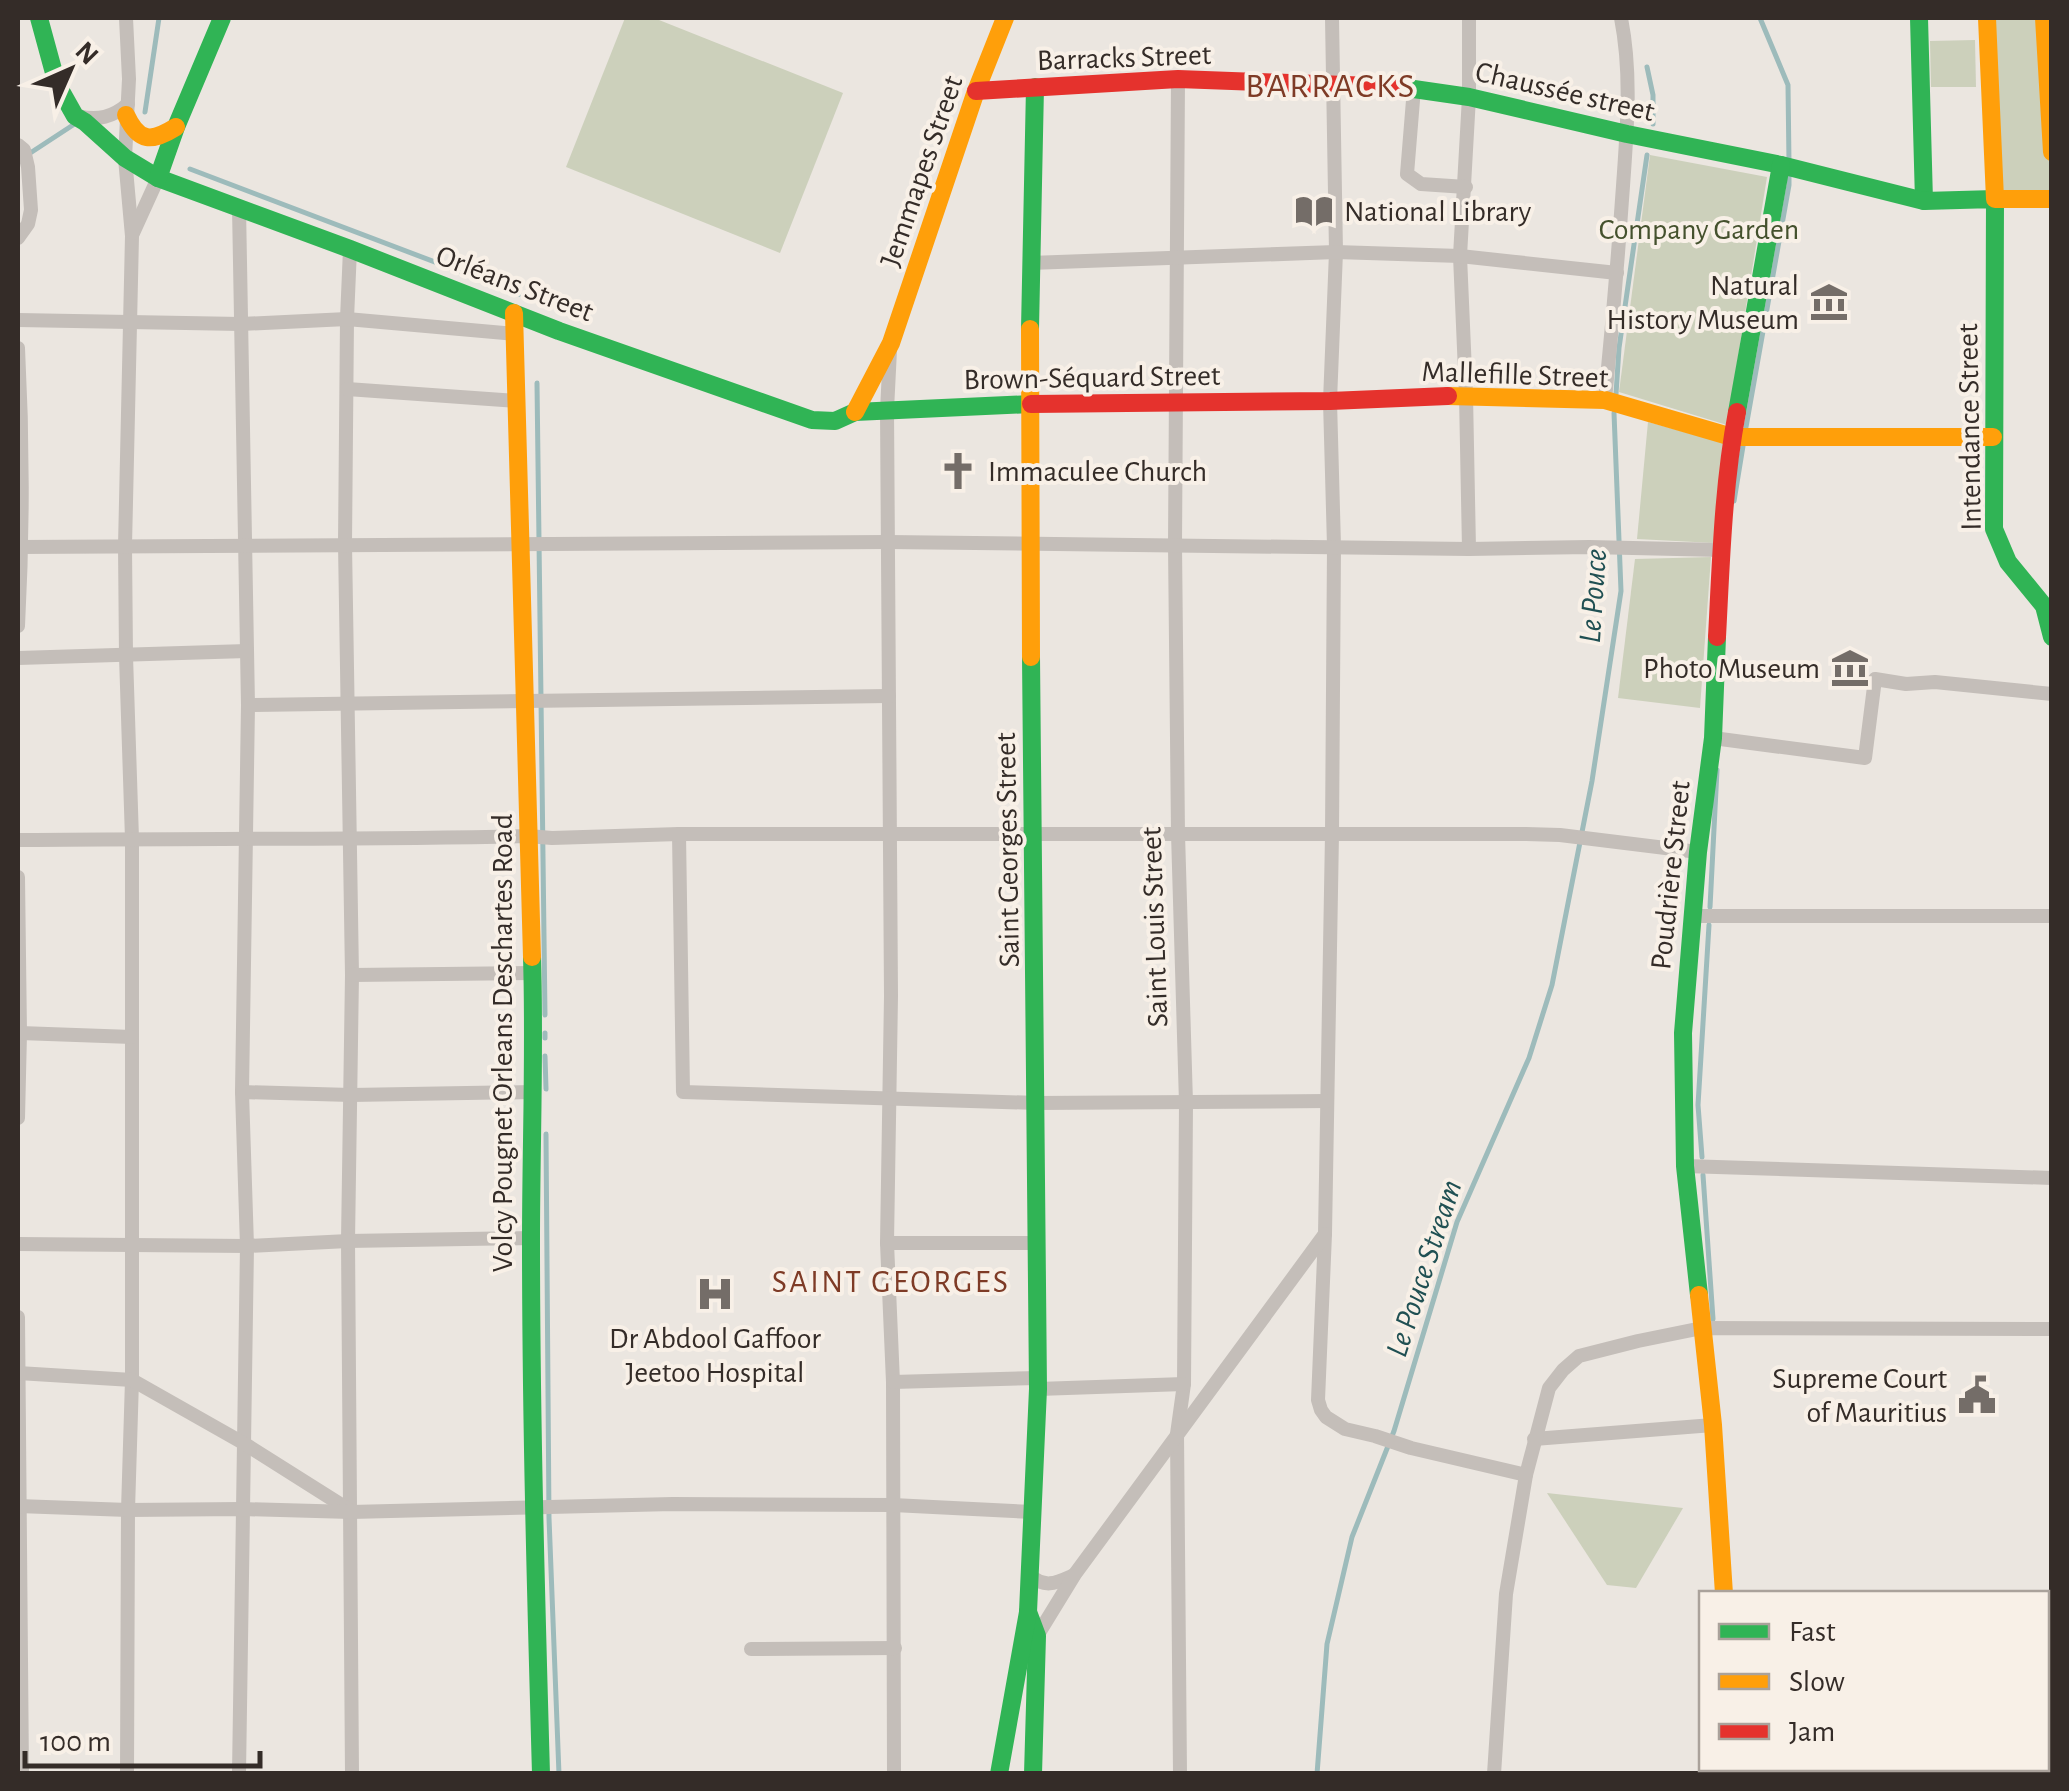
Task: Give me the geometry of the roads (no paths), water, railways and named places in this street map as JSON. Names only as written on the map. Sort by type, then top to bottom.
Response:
[{"type":"street","name":"Orléans Street","points":[[39,18],[57,84],[75,116],[106,144],[158,178],[552,328],[812,420],[835,421],[855,412]]},
{"type":"street","points":[[126,18],[125,158],[132,236],[126,546],[132,839],[128,1774]]},
{"type":"street","points":[[132,236],[222,18]]},
{"type":"street","name":"Jemmapes Street","points":[[855,412],[891,343],[976,92],[1006,18]]},
{"type":"street","points":[[1332,18],[1336,252],[1330,401],[1334,546],[1332,834],[1318,1400],[1321,1410],[1345,1430],[1526,1475]]},
{"type":"street","points":[[1469,18],[1470,96],[1460,256],[1469,549]]},
{"type":"street","points":[[1605,400],[1629,87],[1621,18]]},
{"type":"street","points":[[1918,18],[1924,201]]},
{"type":"street","name":"Intendance Street","points":[[1987,18],[1994,199],[1994,528],[2009,564],[2043,602],[2051,621],[2052,638]]},
{"type":"street","points":[[2044,18],[2052,152]]},
{"type":"street","name":"Barracks Street","points":[[976,92],[1178,79],[1333,83]]},
{"type":"street","name":"Saint Louis Street","points":[[1178,79],[1175,545],[1186,1102],[1184,1384],[1178,1434],[1180,1774]]},
{"type":"street","name":"Chaussée street","points":[[1333,83],[1470,96],[1924,201],[2052,199]]},
{"type":"street","name":"Saint Georges Street","points":[[1000,1774],[1028,1612],[1038,1384],[1029,404],[1036,87]]},
{"type":"street","points":[[1414,88],[1407,174],[1421,184],[1466,187]]},
{"type":"street","points":[[75,116],[90,119],[127,109]]},
{"type":"street","points":[[127,109],[135,132],[149,138],[176,127]]},
{"type":"street","points":[[18,238],[28,224],[31,210],[28,167],[20,148]]},
{"type":"street","name":"Poudrière Street","points":[[1724,1591],[1713,1425],[1685,1166],[1683,1032],[1698,852],[1719,739],[1722,550],[1732,436],[1788,167]]},
{"type":"street","points":[[239,208],[248,705],[242,1092],[247,1246],[239,1774]]},
{"type":"street","points":[[350,249],[345,544],[352,975],[348,1241],[352,1774]]},
{"type":"street","points":[[1030,263],[1336,252],[1460,256],[1617,273]]},
{"type":"street","name":"Volcy Pougnet Orleans Deschartes Road","points":[[514,312],[534,1024],[530,1238],[544,1506],[541,1774]]},
{"type":"street","points":[[18,320],[241,324],[346,319],[516,334]]},
{"type":"street","points":[[518,368],[520,352],[530,337],[552,328]]},
{"type":"street","name":"Jemmapes Street","points":[[891,343],[887,410],[891,834],[887,1243],[894,1382],[894,1774]]},
{"type":"street","points":[[18,348],[18,626]]},
{"type":"street","points":[[347,389],[518,401]]},
{"type":"street","name":"Mallefille Street","points":[[1330,401],[1466,395],[1605,400],[1732,436],[1994,437]]},
{"type":"street","name":"Brown-Séquard Street","points":[[855,412],[1029,404],[1330,401]]},
{"type":"street","points":[[20,547],[888,542],[1722,550]]},
{"type":"street","points":[[18,658],[247,651]]},
{"type":"street","points":[[1719,739],[1865,758],[1875,678],[1906,684],[1935,682],[2052,694]]},
{"type":"street","points":[[248,705],[889,696]]},
{"type":"street","points":[[679,834],[683,1092],[1037,1103],[1327,1101]]},
{"type":"street","points":[[18,840],[1332,834],[1560,836],[1698,852]]},
{"type":"street","points":[[18,877],[18,1118]]},
{"type":"street","points":[[1693,916],[2052,916]]},
{"type":"street","points":[[352,975],[532,973]]},
{"type":"street","points":[[20,1034],[132,1036]]},
{"type":"street","points":[[242,1092],[532,1092]]},
{"type":"street","points":[[1685,1166],[2052,1178]]},
{"type":"street","points":[[1038,1636],[1075,1574],[1325,1234]]},
{"type":"street","points":[[18,1244],[247,1246],[530,1238]]},
{"type":"street","points":[[887,1243],[1038,1243]]},
{"type":"street","points":[[18,1317],[22,1774]]},
{"type":"street","points":[[1494,1774],[1506,1594],[1526,1475],[1549,1388],[1579,1356],[1702,1328],[2052,1329]]},
{"type":"street","points":[[18,1373],[132,1380],[352,1512]]},
{"type":"street","points":[[894,1382],[1184,1384]]},
{"type":"street","points":[[1534,1439],[1713,1425]]},
{"type":"street","points":[[18,1506],[352,1512],[673,1504],[893,1505],[1033,1512]]},
{"type":"street","points":[[1029,1575],[1039,1583],[1050,1584],[1075,1574]]},
{"type":"street","name":"Saint Georges Street","points":[[1028,1612],[1038,1636],[1033,1774]]},
{"type":"street","points":[[752,1650],[895,1648]]},
{"type":"street","points":[[1010,1711],[1036,1713]]},
{"type":"waterway","points":[[145,112],[159,18]]},
{"type":"waterway","points":[[1760,18],[1788,85],[1789,163]]},
{"type":"waterway","name":"Le Pouce","points":[[1647,67],[1653,95],[1653,124]]},
{"type":"waterway","points":[[18,161],[73,125]]},
{"type":"waterway","name":"Le Pouce","points":[[1616,394],[1647,155]]},
{"type":"waterway","points":[[190,169],[535,300]]},
{"type":"waterway","points":[[1746,427],[1789,174]]},
{"type":"waterway","points":[[537,383],[545,1015]]},
{"type":"waterway","name":"Le Pouce Stream","points":[[1317,1774],[1327,1644],[1352,1537],[1394,1431],[1457,1222],[1529,1058],[1552,985],[1592,781],[1621,591],[1614,413]]},
{"type":"waterway","points":[[1734,501],[1743,446]]},
{"type":"waterway","points":[[1710,907],[1717,770]]},
{"type":"waterway","points":[[1702,1157],[1698,1105],[1709,925]]},
{"type":"waterway","points":[[545,1033],[545,1038]]},
{"type":"waterway","points":[[545,1056],[546,1089]]},
{"type":"waterway","points":[[546,1134],[549,1518],[559,1774]]},
{"type":"waterway","points":[[1703,1175],[1713,1319]]},
{"type":"place","name":"National Library","points":[[1314,211]]},
{"type":"place","name":"Natural History Museum","points":[[1829,302]]},
{"type":"place","name":"Immaculee Church","points":[[958,471]]},
{"type":"place","name":"Photo Museum","points":[[1850,668]]},
{"type":"place","name":"Dr Abdool Gaffoor Jeetoo Hospital","points":[[715,1294]]},
{"type":"place","name":"Supreme Court of Mauritius","points":[[1977,1395]]},
{"type":"district","name":"BARRACKS","points":[[1331,85]]},
{"type":"district","name":"SAINT GEORGES","points":[[891,1281]]},
{"type":"park label","name":"Company Garden","points":[[1699,229]]}]
